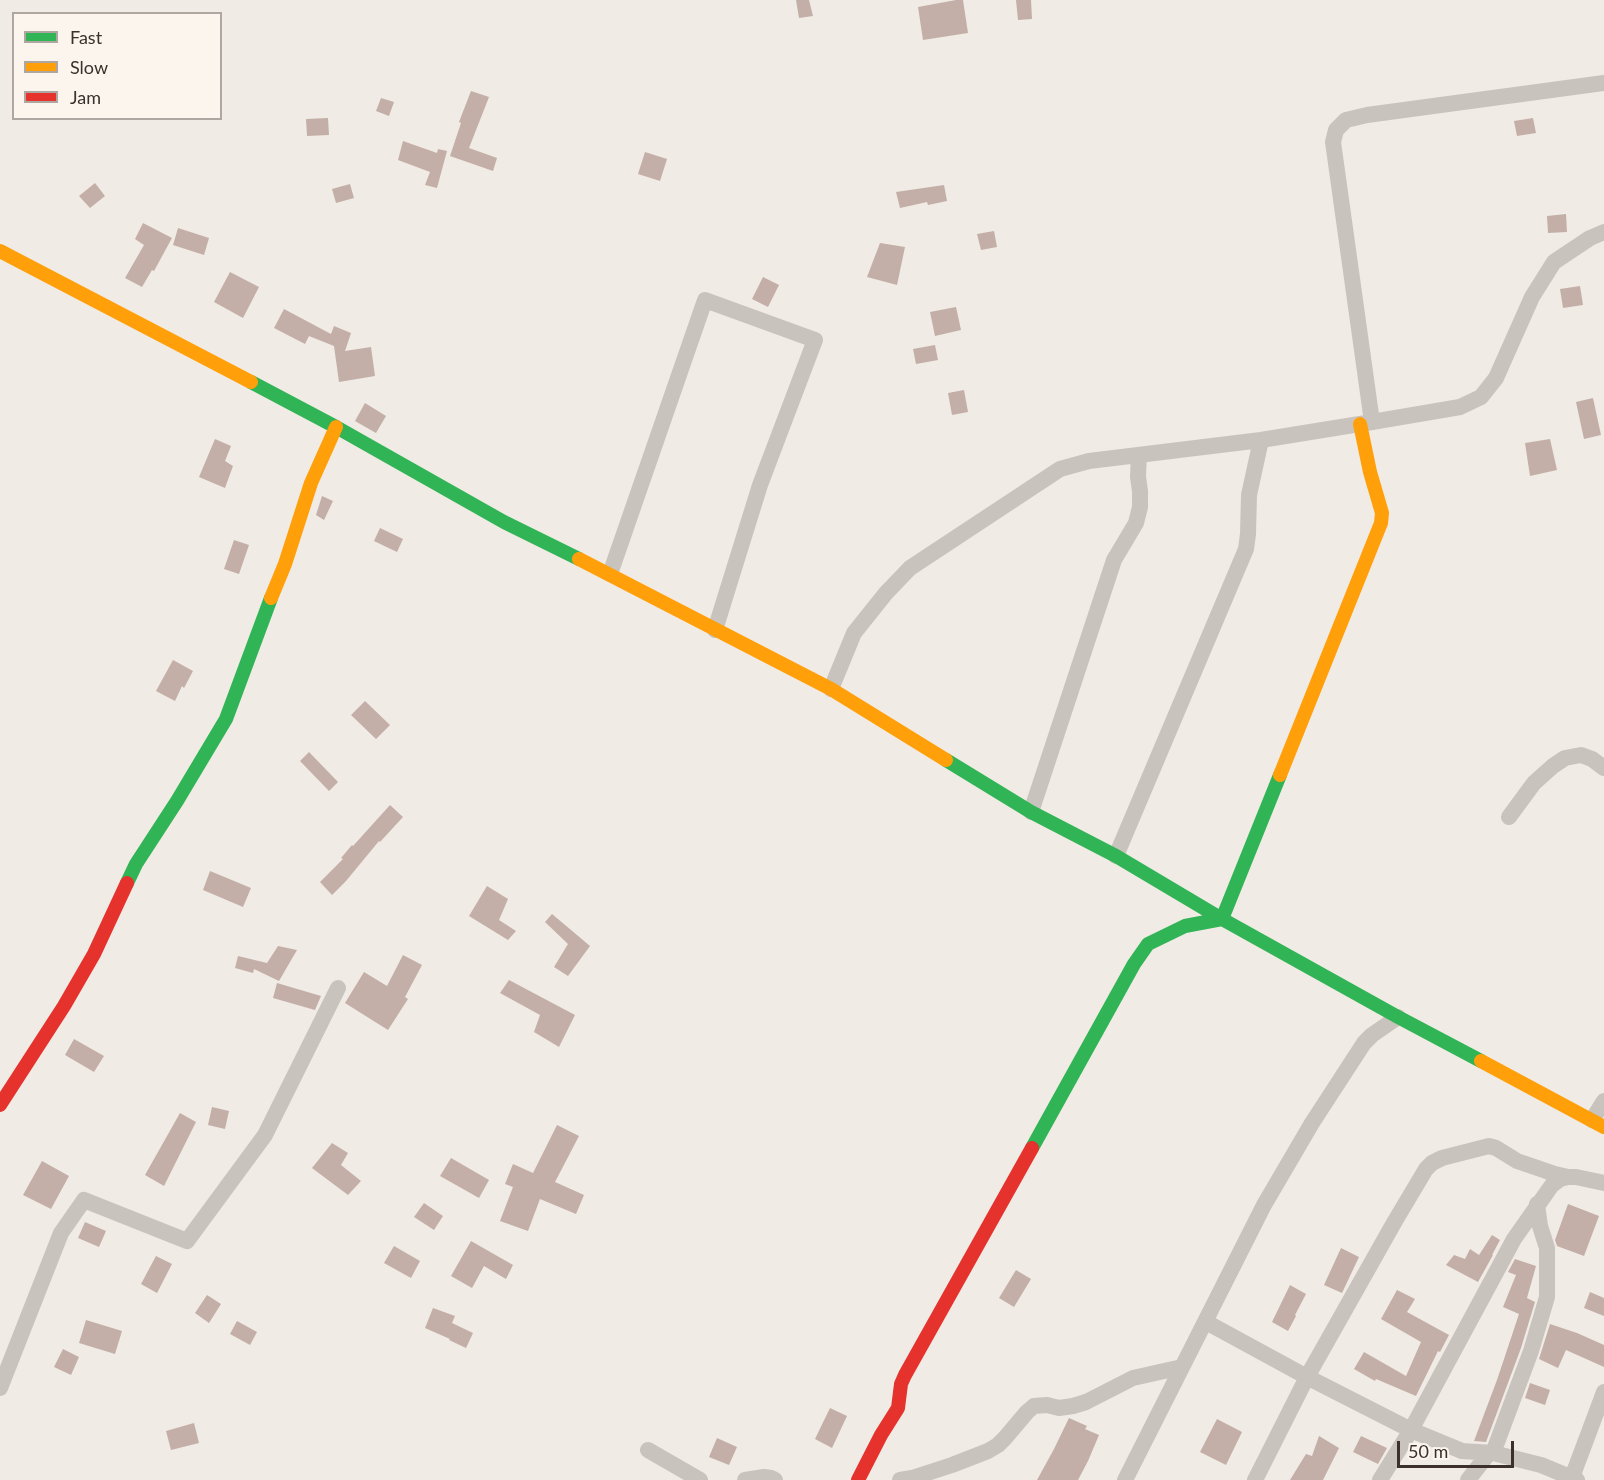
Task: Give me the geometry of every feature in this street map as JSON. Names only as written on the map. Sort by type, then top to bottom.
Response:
[{"type":"street","points":[[1222,919],[1381,523],[1382,513],[1371,472],[1333,142],[1336,130],[1346,120],[1367,115],[1604,83]]},
{"type":"street","points":[[831,689],[854,633],[886,593],[910,568],[1060,469],[1089,461],[1261,440],[1460,407],[1482,397],[1496,378],[1532,297],[1554,262],[1590,238],[1604,232]]},
{"type":"street","points":[[0,251],[336,427],[504,522],[610,574],[831,689],[1031,812],[1116,856],[1222,919],[1398,1017],[1598,1123],[1604,1101]]},
{"type":"street","points":[[610,574],[705,300],[815,340],[760,485],[715,630]]},
{"type":"street","points":[[0,1105],[64,1006],[94,954],[136,864],[226,719],[285,564],[311,483],[336,427]]},
{"type":"street","points":[[1116,856],[1246,549],[1249,495],[1261,440]]},
{"type":"street","points":[[1031,812],[1114,560],[1136,523],[1140,507],[1138,455]]},
{"type":"street","points":[[1509,817],[1534,783],[1565,758],[1581,755],[1592,759],[1604,768]]},
{"type":"street","points":[[858,1480],[898,1408],[901,1384],[905,1375],[1134,964],[1148,944],[1169,933],[1185,926],[1222,919]]},
{"type":"street","points":[[0,1388],[61,1233],[84,1200],[186,1241],[265,1135],[338,988]]},
{"type":"street","points":[[1125,1480],[1264,1205],[1312,1123],[1364,1043],[1398,1017]]},
{"type":"street","points":[[1255,1480],[1307,1377],[1395,1221],[1426,1169],[1432,1163],[1442,1158],[1490,1146],[1516,1161],[1555,1174],[1604,1183]]},
{"type":"street","points":[[1380,1480],[1411,1430],[1514,1239],[1552,1185],[1568,1177]]},
{"type":"street","points":[[1468,1480],[1491,1453],[1531,1351],[1547,1297],[1547,1248],[1540,1226],[1537,1204]]},
{"type":"street","points":[[1206,1322],[1411,1430],[1462,1451],[1491,1453],[1541,1466],[1573,1479],[1604,1392]]},
{"type":"street","points":[[900,1480],[952,1465],[988,1451],[1005,1438],[1034,1406],[1047,1405],[1059,1408],[1073,1406],[1086,1402],[1133,1378],[1182,1367]]},
{"type":"street","points":[[648,1450],[700,1480]]},
{"type":"street","points":[[745,1480],[764,1476],[774,1480]]},
{"type":"building","points":[[796,0],[809,0],[813,16],[799,18]]},
{"type":"building","points":[[963,0],[968,33],[923,40],[918,7]]},
{"type":"building","points":[[1016,0],[1031,0],[1032,19],[1018,20]]},
{"type":"building","points":[[471,91],[489,97],[469,148],[497,158],[493,171],[450,156],[461,123],[459,122]]},
{"type":"building","points":[[381,98],[394,102],[389,116],[376,111]]},
{"type":"building","points":[[328,118],[329,135],[307,136],[306,119]]},
{"type":"building","points":[[1533,118],[1536,133],[1517,136],[1514,121]]},
{"type":"building","points":[[403,141],[437,153],[438,149],[447,151],[437,188],[425,185],[430,172],[398,160]]},
{"type":"building","points":[[645,152],[667,159],[660,181],[638,174]]},
{"type":"building","points":[[95,183],[105,196],[90,208],[79,196]]},
{"type":"building","points":[[350,184],[354,198],[336,203],[332,189]]},
{"type":"building","points":[[944,185],[947,201],[928,205],[927,202],[900,208],[896,192]]},
{"type":"building","points":[[1566,214],[1567,232],[1548,233],[1547,216]]},
{"type":"building","points":[[143,223],[172,238],[154,271],[152,270],[142,287],[125,278],[144,245],[135,239]]},
{"type":"building","points":[[178,228],[209,238],[204,255],[173,245]]},
{"type":"building","points":[[994,231],[997,247],[981,250],[977,234]]},
{"type":"building","points":[[880,243],[905,247],[897,285],[867,277]]},
{"type":"building","points":[[230,272],[259,287],[243,318],[214,302]]},
{"type":"building","points":[[763,277],[779,285],[768,307],[752,299]]},
{"type":"building","points":[[1580,286],[1583,305],[1563,308],[1560,289]]},
{"type":"building","points":[[956,307],[961,330],[935,336],[930,312]]},
{"type":"building","points":[[284,309],[331,334],[334,326],[351,333],[345,351],[371,347],[375,376],[339,382],[334,346],[309,336],[305,344],[274,328]]},
{"type":"building","points":[[935,345],[938,360],[916,364],[913,349]]},
{"type":"building","points":[[964,390],[968,412],[952,415],[948,393]]},
{"type":"building","points":[[1593,398],[1601,435],[1584,439],[1576,402]]},
{"type":"building","points":[[365,403],[386,416],[376,433],[355,421]]},
{"type":"building","points":[[215,439],[231,446],[225,461],[233,466],[225,488],[199,477]]},
{"type":"building","points":[[1550,439],[1557,470],[1530,476],[1525,443]]},
{"type":"building","points":[[322,496],[333,501],[324,520],[316,515]]},
{"type":"building","points":[[380,528],[403,539],[397,552],[374,541]]},
{"type":"building","points":[[234,540],[249,545],[239,574],[224,569]]},
{"type":"building","points":[[173,660],[193,671],[175,701],[156,691]]},
{"type":"building","points":[[365,701],[390,725],[376,739],[351,715]]},
{"type":"building","points":[[309,752],[338,782],[329,791],[300,761]]},
{"type":"building","points":[[390,805],[403,817],[332,895],[320,882]]},
{"type":"building","points":[[210,871],[251,888],[243,907],[203,890]]},
{"type":"building","points":[[487,886],[508,899],[499,920],[516,931],[508,940],[469,916]]},
{"type":"building","points":[[552,914],[590,946],[568,976],[554,967],[568,944],[545,922]]},
{"type":"building","points":[[278,946],[297,950],[279,981],[254,969],[253,973],[235,968],[238,956],[267,963]]},
{"type":"building","points":[[403,955],[422,965],[405,997],[408,999],[388,1030],[345,1003],[364,972],[387,986]]},
{"type":"building","points":[[509,980],[575,1015],[559,1047],[534,1032],[540,1015],[500,993]]},
{"type":"building","points":[[277,983],[321,996],[315,1010],[273,998]]},
{"type":"building","points":[[74,1039],[104,1056],[94,1072],[65,1055]]},
{"type":"building","points":[[212,1107],[229,1111],[225,1129],[208,1125]]},
{"type":"building","points":[[180,1113],[196,1122],[164,1186],[145,1175]]},
{"type":"building","points":[[557,1125],[579,1136],[555,1182],[584,1195],[576,1214],[540,1199],[528,1231],[500,1221],[513,1187],[505,1184],[513,1164],[533,1173]]},
{"type":"building","points":[[332,1143],[348,1153],[341,1165],[361,1181],[348,1195],[312,1168]]},
{"type":"building","points":[[451,1158],[489,1180],[479,1198],[440,1176]]},
{"type":"building","points":[[42,1161],[69,1176],[51,1209],[23,1195]]},
{"type":"building","points":[[424,1203],[443,1216],[434,1230],[414,1217]]},
{"type":"building","points":[[1568,1204],[1599,1216],[1584,1256],[1557,1246],[1555,1240]]},
{"type":"building","points":[[85,1222],[106,1231],[99,1247],[78,1238]]},
{"type":"building","points":[[1492,1235],[1500,1240],[1478,1282],[1446,1265],[1454,1255],[1465,1259],[1470,1249],[1479,1255]]},
{"type":"building","points":[[471,1241],[513,1265],[506,1279],[484,1266],[472,1288],[451,1276]]},
{"type":"building","points":[[394,1246],[420,1261],[411,1278],[384,1263]]},
{"type":"building","points":[[1341,1248],[1359,1257],[1342,1293],[1324,1285]]},
{"type":"building","points":[[156,1256],[172,1264],[157,1293],[141,1284]]},
{"type":"building","points":[[1515,1259],[1536,1266],[1527,1298],[1535,1302],[1521,1348],[1486,1442],[1474,1441],[1519,1314],[1503,1307],[1516,1275],[1508,1272]]},
{"type":"building","points":[[1016,1270],[1031,1279],[1014,1307],[999,1298]]},
{"type":"building","points":[[1290,1285],[1306,1294],[1288,1331],[1272,1322]]},
{"type":"building","points":[[1397,1290],[1415,1299],[1407,1312],[1449,1335],[1440,1352],[1438,1351],[1416,1396],[1376,1379],[1375,1381],[1354,1369],[1364,1352],[1406,1376],[1421,1342],[1381,1319]]},
{"type":"building","points":[[1590,1292],[1604,1298],[1604,1316],[1584,1308]]},
{"type":"building","points":[[207,1295],[221,1304],[209,1323],[195,1313]]},
{"type":"building","points":[[433,1308],[455,1316],[452,1323],[473,1333],[466,1348],[425,1328]]},
{"type":"building","points":[[86,1320],[122,1331],[115,1354],[79,1343]]},
{"type":"building","points":[[237,1321],[257,1332],[250,1345],[230,1334]]},
{"type":"building","points":[[1550,1324],[1604,1345],[1604,1367],[1566,1350],[1558,1368],[1539,1359]]},
{"type":"building","points":[[63,1349],[79,1357],[71,1375],[54,1367]]},
{"type":"building","points":[[1530,1383],[1550,1390],[1545,1405],[1525,1398]]},
{"type":"building","points":[[830,1408],[847,1416],[832,1448],[815,1439]]},
{"type":"building","points":[[1069,1418],[1087,1426],[1085,1429],[1099,1435],[1088,1461],[1078,1480],[1037,1480],[1054,1449]]},
{"type":"building","points":[[1217,1419],[1242,1432],[1226,1465],[1200,1452]]},
{"type":"building","points":[[194,1423],[199,1443],[171,1450],[166,1431]]},
{"type":"building","points":[[1319,1436],[1339,1448],[1323,1480],[1290,1480],[1306,1454],[1312,1456]]},
{"type":"building","points":[[1361,1436],[1387,1448],[1378,1464],[1353,1452]]},
{"type":"building","points":[[717,1438],[737,1447],[729,1465],[709,1457]]},
{"type":"traffic: fast","points":[[251,382],[504,522],[579,559]]},
{"type":"traffic: fast","points":[[127,883],[136,864],[226,719],[271,598]]},
{"type":"traffic: fast","points":[[946,760],[1031,812],[1116,856],[1222,919],[1481,1061]]},
{"type":"traffic: fast","points":[[1032,1148],[1134,964],[1148,944],[1185,926],[1222,919],[1280,775]]},
{"type":"traffic: slow","points":[[0,251],[251,382]]},
{"type":"traffic: slow","points":[[1280,775],[1381,523],[1382,513],[1370,472],[1360,424]]},
{"type":"traffic: slow","points":[[271,598],[285,564],[311,483],[336,427]]},
{"type":"traffic: slow","points":[[579,559],[831,689],[946,760]]},
{"type":"traffic: slow","points":[[1481,1061],[1604,1127]]},
{"type":"traffic: jam","points":[[0,1105],[64,1006],[94,954],[127,883]]},
{"type":"traffic: jam","points":[[858,1480],[898,1408],[901,1384],[905,1375],[1032,1148]]}]
